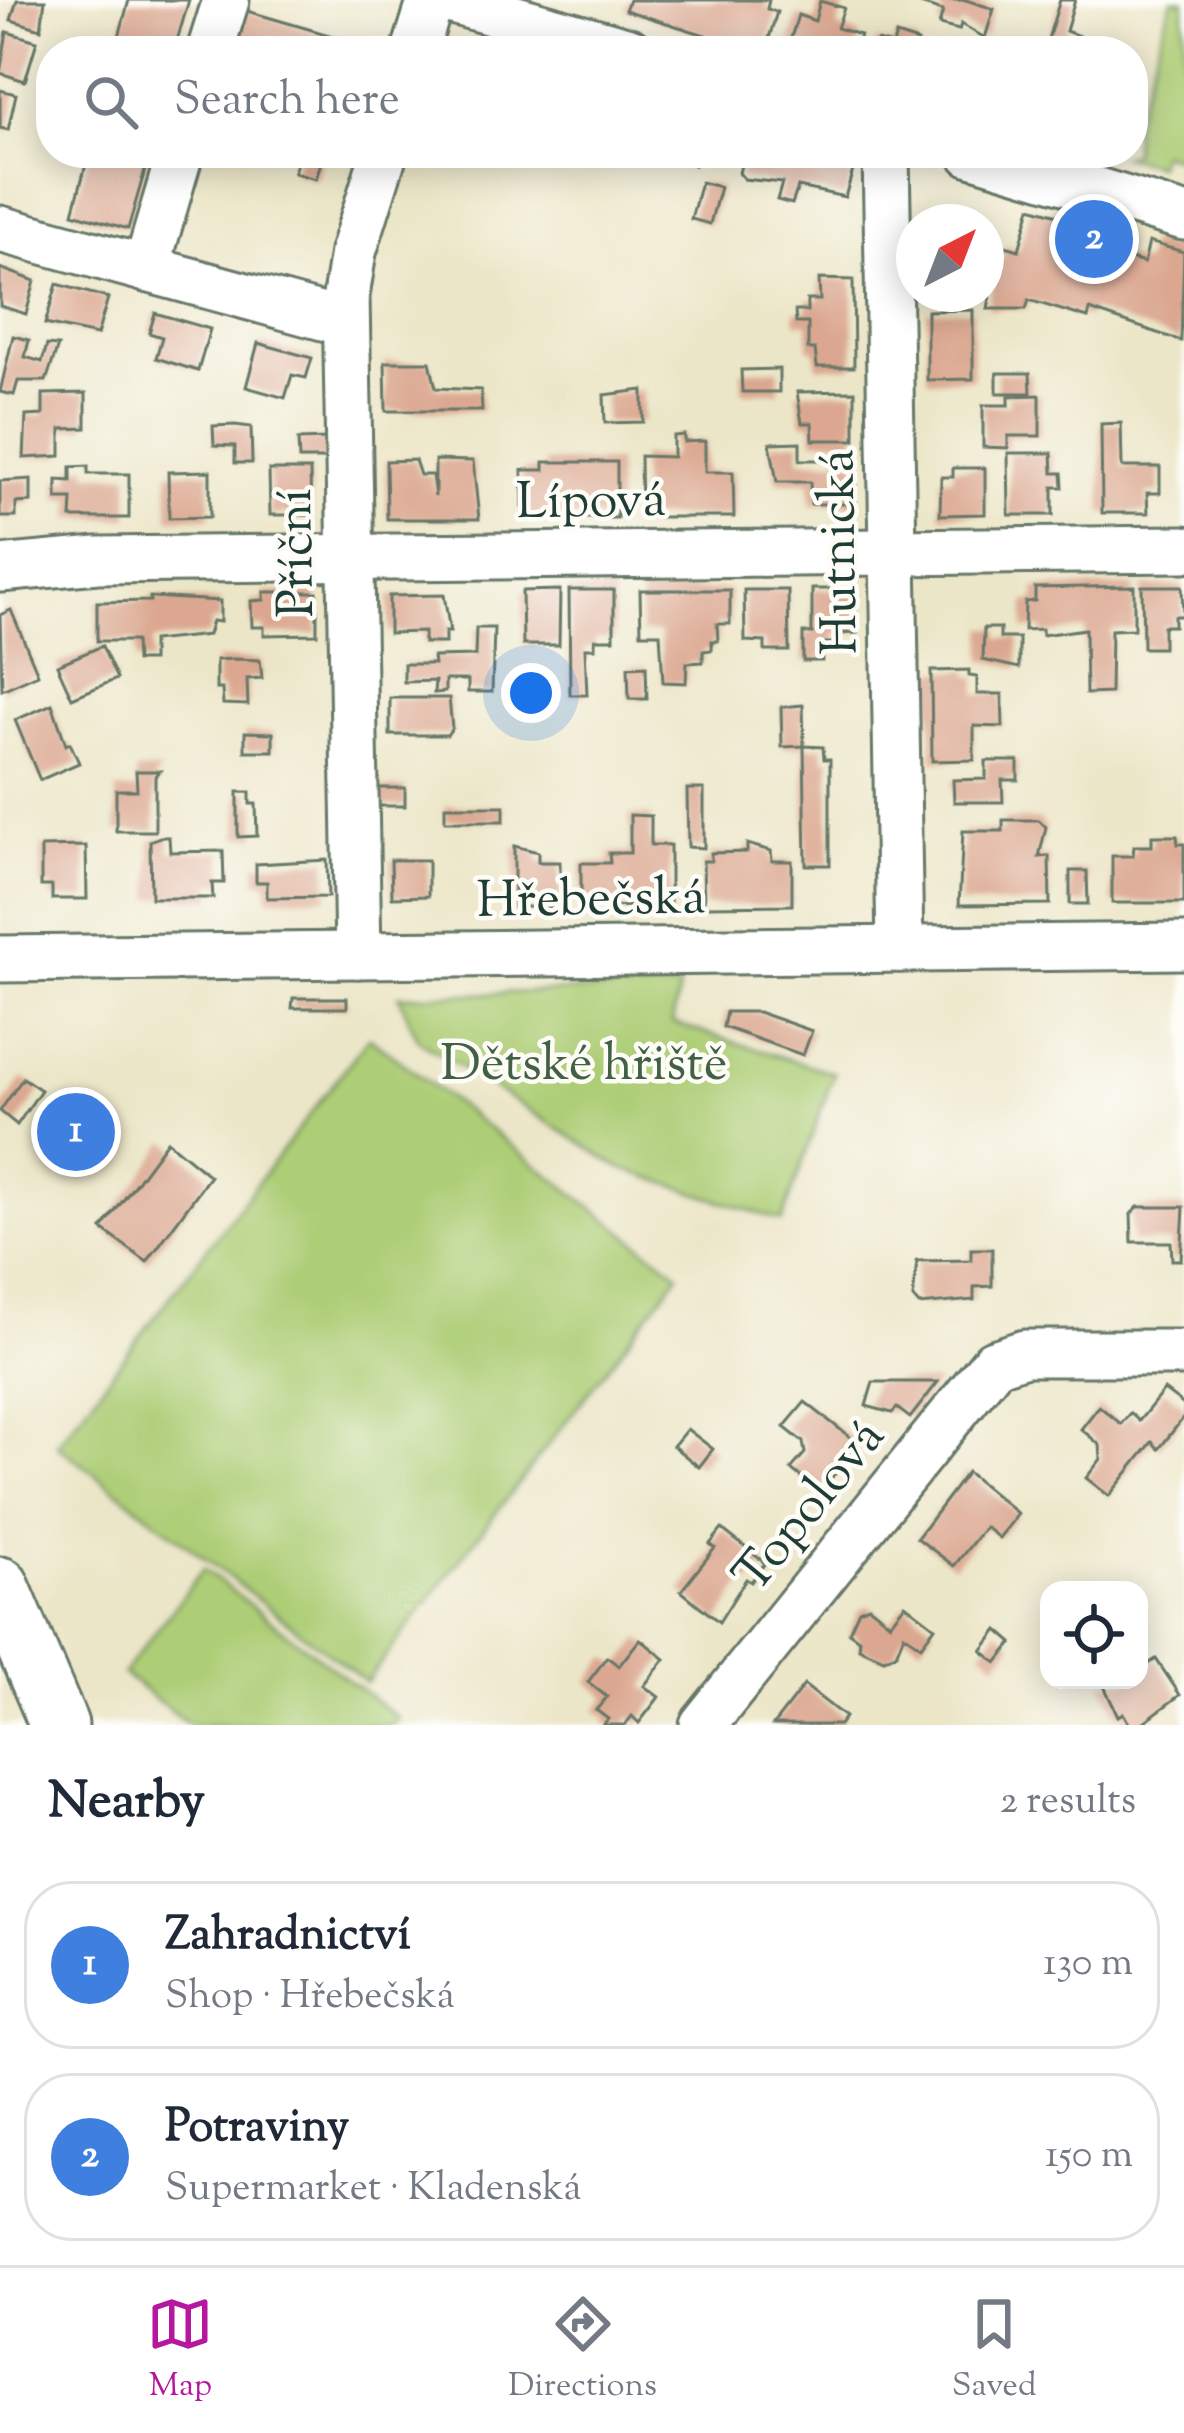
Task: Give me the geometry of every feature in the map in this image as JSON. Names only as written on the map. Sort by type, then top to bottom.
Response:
[{"type":"main road","points":[[0,1586],[59,1725]]},
{"type":"street","points":[[215,36],[226,0]]},
{"type":"street","points":[[420,36],[431,0]]},
{"type":"street","points":[[449,0],[587,18]]},
{"type":"street","points":[[146,269],[176,168]]},
{"type":"street","name":"Příční","points":[[358,955],[345,323],[353,252],[379,168]]},
{"type":"street","name":"Hutnická","points":[[886,168],[900,949]]},
{"type":"street","points":[[1021,168],[1184,217]]},
{"type":"street","points":[[0,229],[345,323]]},
{"type":"street","name":"Lípová","points":[[0,569],[97,560],[1184,549]]},
{"type":"street","name":"Hřebečská","points":[[0,959],[1184,946]]},
{"type":"street","name":"Topolová","points":[[703,1725],[988,1369],[1003,1358],[1184,1354]]},
{"type":"green space","points":[[1172,0],[1184,0],[1184,159],[1160,153],[1157,165],[1148,163],[1148,76]]},
{"type":"green space","name":"Dětské hřiště","points":[[679,988],[672,1023],[834,1073],[782,1221],[620,1168],[418,1040],[399,996]]},
{"type":"green space","points":[[369,1037],[679,1274],[366,1682],[57,1445]]},
{"type":"green space","points":[[203,1569],[398,1718],[393,1725],[190,1725],[123,1674]]},
{"type":"building","points":[[17,0],[45,0],[41,29],[11,20]]},
{"type":"building","points":[[129,0],[189,0],[178,36],[119,36]]},
{"type":"building","points":[[629,0],[769,0],[767,9],[777,12],[770,36],[708,36],[625,10]]},
{"type":"building","points":[[922,0],[966,0],[994,9],[986,36],[982,36],[961,24],[959,30],[939,25],[943,11],[920,4]]},
{"type":"building","points":[[1060,0],[1075,0],[1066,31],[1079,36],[1049,36]]},
{"type":"building","points":[[820,1],[844,8],[837,28],[860,36],[792,36],[798,15],[815,21]]},
{"type":"building","points":[[247,11],[333,36],[240,36]]},
{"type":"building","points":[[7,32],[36,41],[25,81],[0,73]]},
{"type":"building","points":[[0,90],[16,94],[8,130],[0,128]]},
{"type":"building","points":[[85,168],[146,168],[128,229],[73,213]]},
{"type":"building","points":[[295,168],[319,168],[316,179],[294,173]]},
{"type":"building","points":[[740,168],[854,168],[845,197],[798,187],[792,204],[777,200],[782,183],[744,179]]},
{"type":"building","points":[[701,182],[720,187],[710,224],[691,219]]},
{"type":"building","points":[[1031,207],[1113,232],[1108,252],[1144,263],[1149,242],[1184,252],[1181,341],[1090,310],[1088,318],[1029,300],[1026,309],[1004,309],[1004,252],[1006,246],[1019,250]]},
{"type":"building","points":[[0,268],[35,281],[26,314],[0,306]]},
{"type":"building","points":[[819,279],[853,280],[854,367],[817,367],[815,349],[808,349],[808,323],[796,323],[795,311],[807,311],[807,300],[820,300]]},
{"type":"building","points":[[57,284],[108,298],[97,335],[45,324]]},
{"type":"building","points":[[927,312],[973,312],[973,379],[927,380]]},
{"type":"building","points":[[155,313],[210,329],[198,371],[156,358],[162,337],[149,333]]},
{"type":"building","points":[[13,336],[29,340],[25,357],[42,362],[47,345],[58,346],[46,381],[18,381],[14,395],[0,392]]},
{"type":"building","points":[[258,343],[312,358],[306,378],[292,375],[285,398],[246,387]]},
{"type":"building","points":[[385,362],[430,362],[436,388],[481,390],[482,411],[386,411]]},
{"type":"building","points":[[779,369],[779,392],[742,392],[741,370]]},
{"type":"building","points":[[997,373],[1030,373],[1031,393],[997,393]]},
{"type":"building","points":[[643,390],[643,422],[605,423],[604,395]]},
{"type":"building","points":[[855,391],[855,440],[813,440],[812,423],[802,423],[797,392]]},
{"type":"building","points":[[86,393],[86,428],[61,429],[61,456],[24,458],[26,416],[43,415],[43,394]]},
{"type":"building","points":[[1040,395],[1040,436],[1008,436],[1008,448],[983,447],[983,405],[1009,405],[1009,396]]},
{"type":"building","points":[[1121,423],[1122,467],[1160,467],[1160,493],[1147,493],[1148,513],[1102,513],[1101,424]]},
{"type":"building","points":[[213,426],[251,427],[252,463],[235,463],[235,446],[214,445]]},
{"type":"building","points":[[684,435],[684,442],[705,441],[705,472],[733,472],[734,517],[641,517],[640,456],[673,457],[673,436]]},
{"type":"building","points":[[328,439],[328,459],[299,459],[298,440]]},
{"type":"building","points":[[800,442],[800,460],[856,460],[856,504],[811,504],[810,482],[777,482],[770,443]]},
{"type":"building","points":[[1008,453],[1052,453],[1053,473],[1062,473],[1063,487],[1053,487],[1053,515],[1009,515]]},
{"type":"building","points":[[415,460],[420,475],[432,475],[435,496],[435,460],[473,461],[479,519],[387,519],[386,461]]},
{"type":"building","points":[[544,462],[617,462],[617,518],[523,518],[522,470],[544,470]]},
{"type":"building","points":[[88,466],[88,474],[129,474],[129,518],[71,518],[72,499],[57,499],[57,480],[71,481],[71,467]]},
{"type":"building","points":[[953,468],[985,468],[985,514],[940,515],[941,477],[953,477]]},
{"type":"building","points":[[269,470],[310,470],[311,515],[270,515]]},
{"type":"building","points":[[210,471],[210,517],[169,518],[168,472]]},
{"type":"building","points":[[31,479],[31,502],[16,503],[16,517],[0,517],[0,481]]},
{"type":"building","points":[[1134,586],[1134,629],[1111,630],[1110,693],[1086,694],[1085,629],[1042,635],[1042,629],[1024,630],[1025,602],[1035,601],[1035,588]]},
{"type":"building","points":[[1142,586],[1182,586],[1183,616],[1174,616],[1174,626],[1163,626],[1163,648],[1143,648]]},
{"type":"building","points":[[812,589],[856,589],[857,633],[835,634],[835,643],[822,643],[822,661],[803,661],[803,633],[812,633]]},
{"type":"building","points":[[560,590],[559,645],[523,645],[522,591]]},
{"type":"building","points":[[569,590],[614,590],[614,639],[595,639],[595,648],[585,648],[587,695],[570,695]]},
{"type":"building","points":[[640,590],[730,590],[730,624],[717,624],[718,641],[712,641],[712,650],[703,651],[703,662],[687,663],[686,683],[663,682],[660,633],[641,633]]},
{"type":"building","points":[[744,590],[788,590],[789,651],[765,651],[765,642],[745,641]]},
{"type":"building","points":[[264,592],[317,592],[317,634],[264,635],[264,627],[252,627],[251,601],[264,600]]},
{"type":"building","points":[[444,595],[450,632],[445,632],[445,643],[424,643],[424,632],[389,633],[389,596]]},
{"type":"building","points":[[150,597],[220,601],[220,622],[212,621],[208,635],[152,641],[152,661],[136,661],[135,641],[97,641],[97,602],[150,601]]},
{"type":"building","points":[[11,610],[38,674],[2,690],[0,615]]},
{"type":"building","points":[[476,628],[494,628],[492,692],[468,692],[468,680],[445,680],[445,692],[434,693],[435,681],[404,682],[404,664],[434,664],[433,657],[475,656]]},
{"type":"building","points":[[984,628],[1000,628],[1000,638],[1019,638],[1019,668],[983,660]]},
{"type":"building","points":[[102,646],[117,679],[72,698],[57,665]]},
{"type":"building","points":[[216,660],[260,660],[262,678],[247,679],[248,705],[223,704],[222,689],[216,689]]},
{"type":"building","points":[[646,666],[647,699],[629,699],[628,667]]},
{"type":"building","points":[[969,670],[969,676],[977,677],[977,694],[1002,694],[1003,727],[974,726],[974,760],[932,761],[931,671]]},
{"type":"building","points":[[390,698],[449,698],[452,728],[447,735],[390,735]]},
{"type":"building","points":[[52,704],[66,745],[70,743],[79,763],[40,780],[15,720]]},
{"type":"building","points":[[803,705],[804,746],[782,747],[781,707]]},
{"type":"building","points":[[245,732],[273,733],[273,751],[245,751]]},
{"type":"building","points":[[804,746],[823,747],[824,759],[830,759],[830,865],[806,865]]},
{"type":"building","points":[[986,761],[1018,761],[1018,780],[1002,780],[1003,802],[954,802],[953,780],[986,779]]},
{"type":"building","points":[[136,771],[160,771],[155,777],[155,831],[116,831],[116,790],[137,790]]},
{"type":"building","points":[[373,788],[405,788],[405,806],[373,806]]},
{"type":"building","points":[[687,789],[704,789],[704,848],[688,847]]},
{"type":"building","points":[[238,792],[250,792],[250,804],[256,804],[257,836],[238,837]]},
{"type":"building","points":[[445,806],[504,806],[504,821],[445,821]]},
{"type":"building","points":[[630,815],[651,816],[651,845],[670,845],[670,906],[581,907],[581,863],[610,863],[609,853],[630,853]]},
{"type":"building","points":[[1003,820],[1039,820],[1046,827],[1039,857],[1049,856],[1050,904],[959,905],[963,831],[1003,831]]},
{"type":"building","points":[[1152,836],[1177,836],[1178,844],[1184,844],[1184,903],[1112,903],[1112,856],[1133,856],[1134,846],[1152,846]]},
{"type":"building","points":[[169,837],[170,852],[223,851],[224,883],[212,883],[213,898],[151,898],[150,841]]},
{"type":"building","points":[[747,844],[771,851],[772,861],[792,861],[792,905],[704,906],[703,861],[711,861],[711,853],[747,852]]},
{"type":"building","points":[[86,846],[87,899],[52,899],[52,886],[41,886],[41,847]]},
{"type":"building","points":[[514,846],[538,852],[538,862],[560,862],[561,907],[514,907]]},
{"type":"building","points":[[327,860],[328,897],[267,898],[267,882],[256,882],[256,864]]},
{"type":"building","points":[[391,860],[428,860],[428,896],[392,897]]},
{"type":"building","points":[[1070,871],[1087,871],[1088,904],[1070,904]]},
{"type":"building","points":[[293,998],[347,998],[347,1008],[292,1008]]},
{"type":"building","points":[[726,1012],[758,1012],[812,1031],[803,1055],[723,1027]]},
{"type":"building","points":[[23,1078],[41,1090],[17,1125],[0,1111]]},
{"type":"building","points":[[167,1141],[210,1176],[147,1262],[102,1229]]},
{"type":"building","points":[[1138,1207],[1184,1207],[1181,1260],[1172,1260],[1171,1242],[1132,1242],[1131,1214]]},
{"type":"building","points":[[971,1249],[992,1249],[992,1286],[974,1287],[974,1300],[919,1305],[913,1298],[917,1261],[971,1260]]},
{"type":"building","points":[[873,1382],[938,1382],[910,1418],[897,1408],[892,1413],[866,1406]]},
{"type":"building","points":[[1164,1390],[1184,1405],[1184,1417],[1159,1449],[1152,1442],[1109,1496],[1086,1478],[1101,1459],[1100,1445],[1081,1429],[1099,1406],[1121,1424],[1130,1413],[1139,1421]]},
{"type":"building","points":[[805,1402],[859,1444],[820,1492],[791,1469],[805,1453],[803,1442],[784,1427]]},
{"type":"building","points":[[687,1429],[713,1449],[699,1467],[673,1446]]},
{"type":"building","points":[[967,1472],[1018,1514],[999,1538],[985,1527],[954,1566],[917,1538]]},
{"type":"building","points":[[722,1529],[765,1563],[751,1582],[746,1579],[719,1622],[681,1591],[715,1548],[710,1544]]},
{"type":"building","points":[[905,1604],[935,1627],[921,1646],[904,1634],[896,1654],[884,1659],[859,1648],[860,1640],[849,1632],[859,1610],[869,1606],[890,1623]]},
{"type":"building","points":[[998,1630],[1013,1643],[997,1663],[982,1651]]},
{"type":"building","points":[[640,1639],[665,1659],[644,1686],[659,1697],[639,1723],[632,1716],[625,1725],[603,1725],[608,1719],[596,1710],[607,1697],[588,1682],[607,1657],[619,1666]]},
{"type":"building","points":[[1156,1659],[1180,1695],[1140,1725],[1130,1725],[1123,1713],[1118,1716],[1105,1689],[1148,1689],[1148,1664]]},
{"type":"building","points":[[804,1685],[845,1717],[839,1725],[773,1725]]},
{"type":"place","name":"Potraviny","points":[[1094,239]]},
{"type":"place","name":"Zahradnictví","points":[[76,1132]]}]
